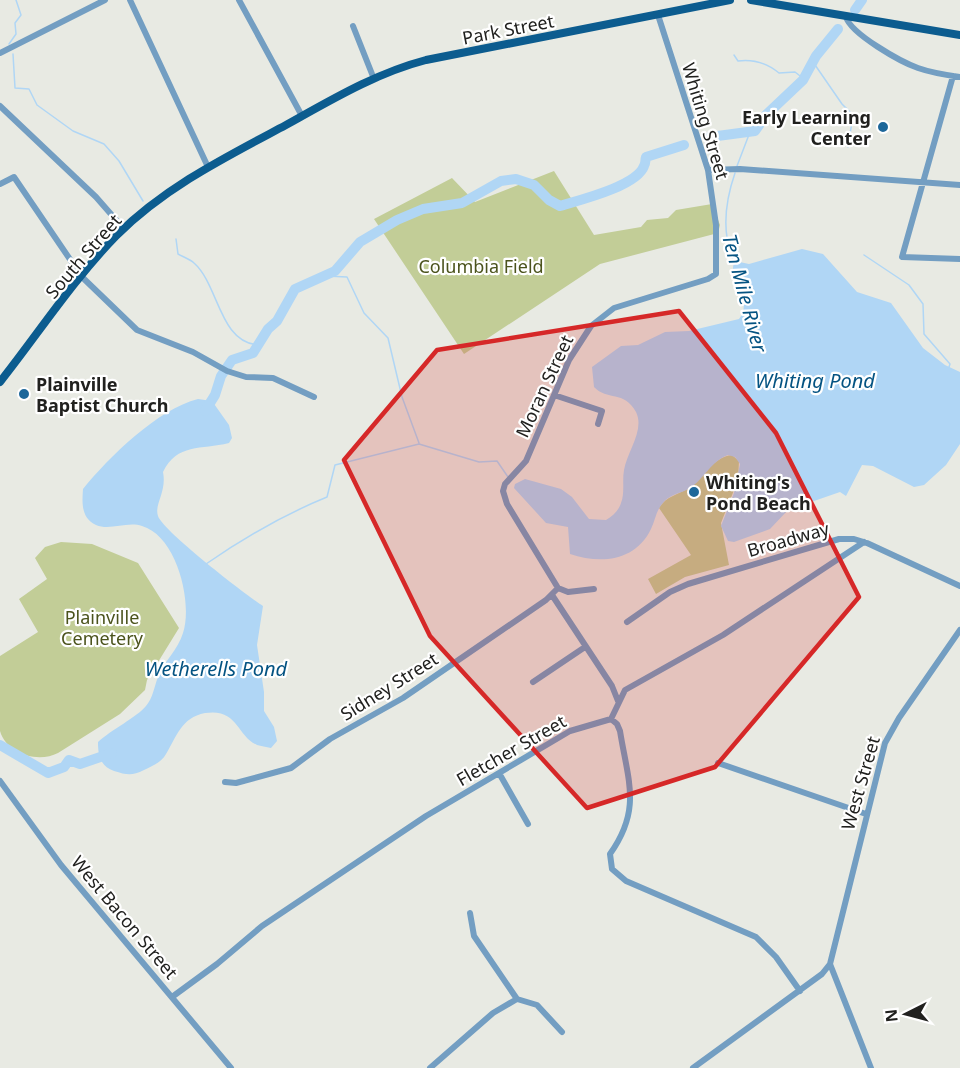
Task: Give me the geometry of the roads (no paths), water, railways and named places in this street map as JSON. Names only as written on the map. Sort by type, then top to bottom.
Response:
[{"type":"main road","name":"Park Street","points":[[302,116],[374,79],[440,57],[730,0]]},
{"type":"main road","points":[[751,0],[778,2],[846,17],[960,35]]},
{"type":"main road","name":"South Street","points":[[0,382],[82,277],[124,229],[169,191],[302,116]]},
{"type":"street","points":[[0,53],[105,0]]},
{"type":"street","points":[[130,0],[208,167]]},
{"type":"street","points":[[239,0],[302,116]]},
{"type":"street","name":"Whiting Street","points":[[658,15],[708,170],[716,225],[716,274]]},
{"type":"street","points":[[846,17],[858,33],[907,63],[924,70],[956,76],[922,182],[902,257],[960,259]]},
{"type":"street","points":[[353,26],[374,79]]},
{"type":"street","points":[[0,106],[96,197],[124,229]]},
{"type":"street","points":[[708,170],[728,169],[960,185]]},
{"type":"street","points":[[0,184],[14,177],[82,277],[137,330],[193,352],[225,370],[246,377],[273,378],[314,397]]},
{"type":"street","name":"Moran Street","points":[[558,588],[505,499],[504,487],[530,455],[576,346],[605,313],[629,303],[708,279],[716,274]]},
{"type":"street","points":[[554,395],[602,411],[598,424]]},
{"type":"street","name":"Broadway","points":[[627,622],[670,592],[697,580],[839,539],[864,542],[960,586]]},
{"type":"street","points":[[800,991],[776,957],[756,937],[632,884],[616,873],[609,860],[610,854],[624,834],[631,810],[620,730],[611,720],[625,690],[743,622],[864,542]]},
{"type":"street","points":[[558,588],[568,592],[594,589]]},
{"type":"street","name":"Sidney Street","points":[[225,782],[236,783],[291,768],[330,739],[404,698],[552,595],[558,588]]},
{"type":"street","points":[[552,595],[612,686],[619,703]]},
{"type":"street","name":"West Street","points":[[830,964],[880,758],[889,734],[960,630]]},
{"type":"street","points":[[533,682],[585,647]]},
{"type":"street","name":"Fletcher Street","points":[[172,997],[217,964],[262,926],[426,816],[570,731],[611,720]]},
{"type":"street","points":[[718,763],[866,814]]},
{"type":"street","points":[[499,773],[528,824]]},
{"type":"street","name":"West Bacon Street","points":[[0,781],[62,865],[231,1068]]},
{"type":"street","points":[[470,913],[474,936],[517,999],[537,1005],[562,1032]]},
{"type":"street","points":[[693,1068],[800,991],[822,974],[830,964],[871,1068]]},
{"type":"street","points":[[430,1068],[493,1013],[517,999]]},
{"type":"water","name":"Whiting Pond","points":[[802,249],[823,254],[857,292],[891,303],[923,348],[945,365],[960,372],[960,444],[946,465],[924,485],[914,487],[873,466],[862,465],[846,496],[840,492],[788,510],[770,529],[734,542],[728,541],[721,526],[734,493],[740,464],[735,457],[728,455],[717,461],[690,488],[665,501],[658,510],[651,529],[636,548],[616,558],[605,559],[570,554],[568,527],[546,523],[514,488],[515,484],[525,479],[561,489],[572,497],[589,519],[606,520],[619,508],[623,495],[624,470],[637,434],[638,419],[636,412],[626,401],[604,394],[594,387],[592,367],[621,346],[638,345],[665,332],[689,331],[739,319],[744,304],[734,275],[735,261],[749,264]]},
{"type":"water","name":"Wetherells Pond","points":[[198,399],[212,401],[229,425],[232,438],[229,443],[191,449],[175,456],[163,472],[158,516],[163,524],[189,548],[263,606],[257,645],[264,692],[264,711],[274,727],[277,741],[271,748],[257,745],[250,741],[224,714],[205,713],[185,723],[159,762],[136,773],[122,773],[109,769],[103,763],[99,756],[98,742],[137,715],[150,700],[158,677],[183,633],[186,620],[184,589],[173,556],[154,532],[136,525],[101,527],[91,522],[85,514],[83,489],[120,449],[151,423],[183,404]]},
{"type":"waterway","points":[[9,44],[16,34],[15,23],[21,15],[16,0]]},
{"type":"waterway","name":"Ten Mile River","points":[[855,10],[862,0]]},
{"type":"waterway","name":"Ten Mile River","points":[[710,137],[755,131],[766,115],[803,80],[816,56],[838,29]]},
{"type":"waterway","points":[[13,54],[15,88],[29,89],[37,105],[73,131],[104,144],[119,161],[143,201]]},
{"type":"waterway","points":[[734,55],[738,61],[760,62],[779,73],[795,72],[804,79]]},
{"type":"waterway","points":[[813,62],[842,104],[853,115],[848,147]]},
{"type":"waterway","name":"Ten Mile River","points":[[737,166],[750,132]]},
{"type":"waterway","name":"Ten Mile River","points":[[205,411],[215,395],[221,376],[232,360],[253,353],[268,329],[277,321],[295,289],[335,271],[360,242],[397,220],[423,209],[462,203],[501,181],[516,179],[534,185],[549,200],[560,206],[620,186],[639,173],[645,165],[646,157],[684,145]]},
{"type":"waterway","name":"Ten Mile River","points":[[734,262],[727,240],[726,217],[735,173]]},
{"type":"waterway","points":[[176,239],[178,254],[192,262],[202,273],[227,324],[245,342],[258,345]]},
{"type":"waterway","points":[[864,255],[909,285],[923,304],[924,334],[950,364],[949,367]]},
{"type":"waterway","points":[[326,276],[347,277],[364,313],[388,338],[402,397],[419,443]]},
{"type":"waterway","name":"Ten Mile River","points":[[206,564],[265,527],[327,497],[335,465],[419,444],[479,462],[497,461],[508,477]]},
{"type":"waterway","name":"Ten Mile River","points":[[0,745],[48,773],[64,767],[69,760],[80,764],[112,753]]},
{"type":"place","name":"Early Learning Center","points":[[883,127]]},
{"type":"place","name":"Plainville Baptist Church","points":[[24,394]]},
{"type":"place","name":"Whiting's Pond Beach","points":[[694,492]]},
{"type":"park label","name":"Columbia Field","points":[[481,266]]},
{"type":"park label","name":"Plainville Cemetery","points":[[102,627]]}]
